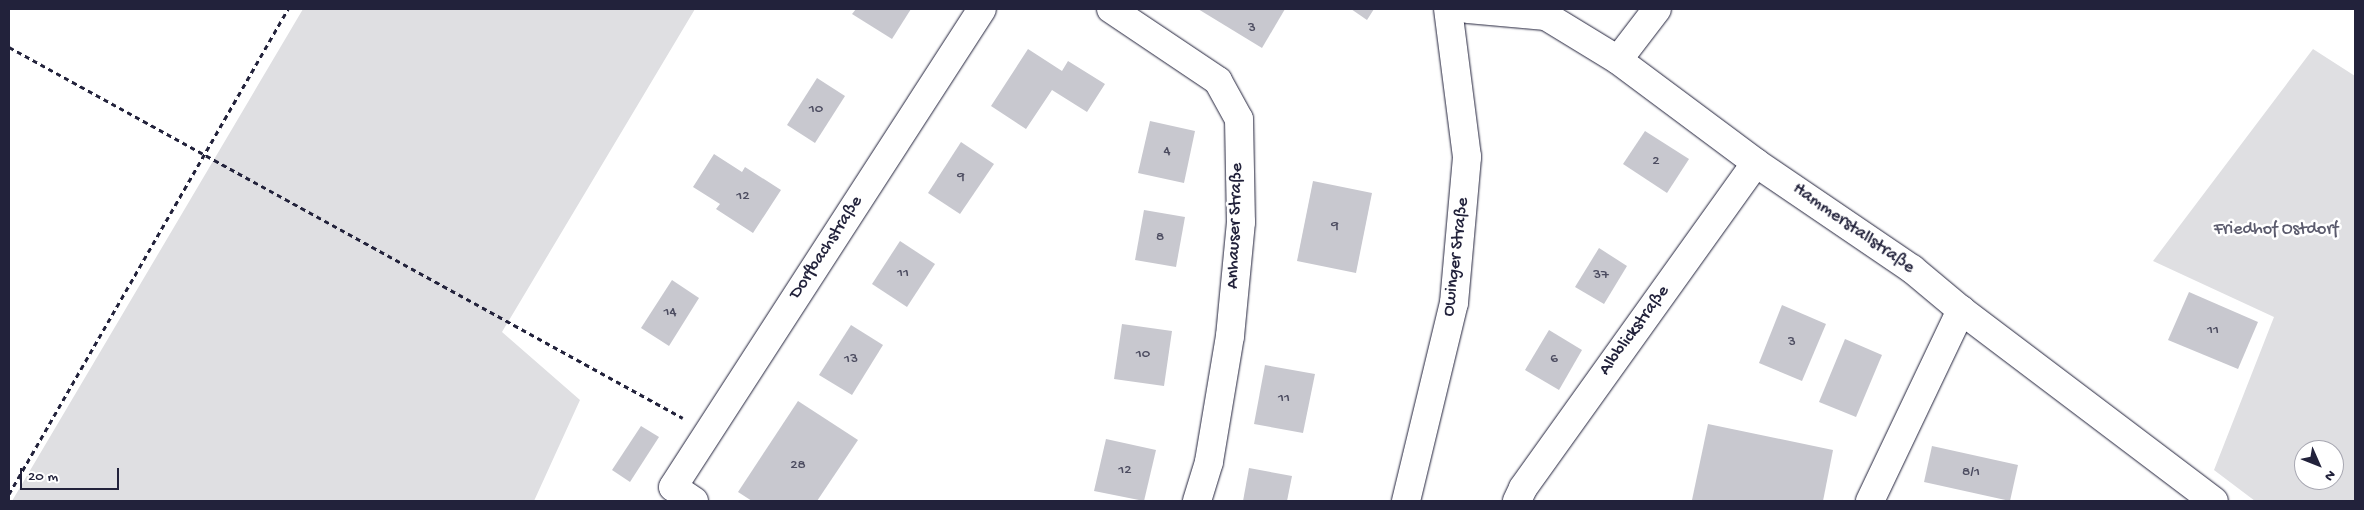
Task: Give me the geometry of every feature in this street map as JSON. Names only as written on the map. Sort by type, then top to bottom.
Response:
[{"type":"street","name":"Dorfbachstraße","points":[[683,494],[708,432],[982,9]]},
{"type":"street","name":"Anhauser Straße","points":[[1111,9],[1218,81],[1239,119],[1240,222],[1230,336],[1208,462],[1197,501]]},
{"type":"street","name":"Owinger Straße","points":[[1406,501],[1454,303],[1467,157],[1448,9]]},
{"type":"street","name":"Hammerstallstraße","points":[[1468,9],[1546,16],[1618,60],[1756,163],[1912,270],[1961,310],[2214,501]]},
{"type":"street","points":[[1618,60],[1656,9]]},
{"type":"street","name":"Albblickstraße","points":[[1518,501],[1523,488],[1756,163]]},
{"type":"street","points":[[1870,501],[1961,310]]},
{"type":"path","points":[[9,494],[202,155],[288,9]]},
{"type":"path","points":[[9,47],[708,432]]},
{"type":"green space","points":[[303,9],[695,9],[502,332],[580,400],[534,501],[12,501]]},
{"type":"green space","name":"Friedhof Ostdorf","points":[[2313,49],[2355,76],[2355,501],[2255,501],[2214,470],[2274,317],[2153,261]]},
{"type":"building","points":[[856,9],[911,9],[892,39],[852,14]]},
{"type":"building","points":[[1198,9],[1285,9],[1262,48]]},
{"type":"building","points":[[1351,9],[1374,9],[1367,20]]},
{"type":"building","points":[[1028,49],[1062,71],[1068,61],[1105,84],[1087,112],[1052,90],[1026,129],[991,106]]},
{"type":"building","points":[[817,78],[845,96],[815,143],[787,125]]},
{"type":"building","points":[[1150,121],[1195,131],[1184,183],[1138,173]]},
{"type":"building","points":[[1645,131],[1689,159],[1667,193],[1623,164]]},
{"type":"building","points":[[961,142],[994,164],[960,214],[928,193]]},
{"type":"building","points":[[714,154],[742,172],[745,167],[781,190],[753,233],[716,209],[720,204],[693,187]]},
{"type":"building","points":[[1313,181],[1372,193],[1356,273],[1297,261]]},
{"type":"building","points":[[1144,210],[1185,217],[1176,267],[1135,260]]},
{"type":"building","points":[[900,241],[935,264],[907,307],[872,284]]},
{"type":"building","points":[[1599,248],[1627,266],[1604,304],[1575,287]]},
{"type":"building","points":[[672,280],[699,298],[669,346],[641,328]]},
{"type":"building","points":[[2189,292],[2258,322],[2238,369],[2168,340]]},
{"type":"building","points":[[1782,305],[1826,324],[1802,381],[1759,363]]},
{"type":"building","points":[[1122,324],[1172,331],[1164,386],[1114,379]]},
{"type":"building","points":[[851,325],[883,345],[852,395],[819,375]]},
{"type":"building","points":[[1549,330],[1582,350],[1559,390],[1525,370]]},
{"type":"building","points":[[1845,339],[1882,355],[1856,417],[1819,402]]},
{"type":"building","points":[[1265,365],[1315,374],[1303,433],[1254,424]]},
{"type":"building","points":[[798,401],[858,440],[817,501],[752,501],[738,492]]},
{"type":"building","points":[[1708,424],[1833,450],[1823,501],[1692,500]]},
{"type":"building","points":[[641,426],[659,437],[630,482],[612,470]]},
{"type":"building","points":[[1106,439],[1156,450],[1144,501],[1094,491]]},
{"type":"building","points":[[1932,446],[2018,465],[2010,501],[1924,482]]},
{"type":"building","points":[[1249,468],[1292,476],[1287,501],[1243,501]]}]
